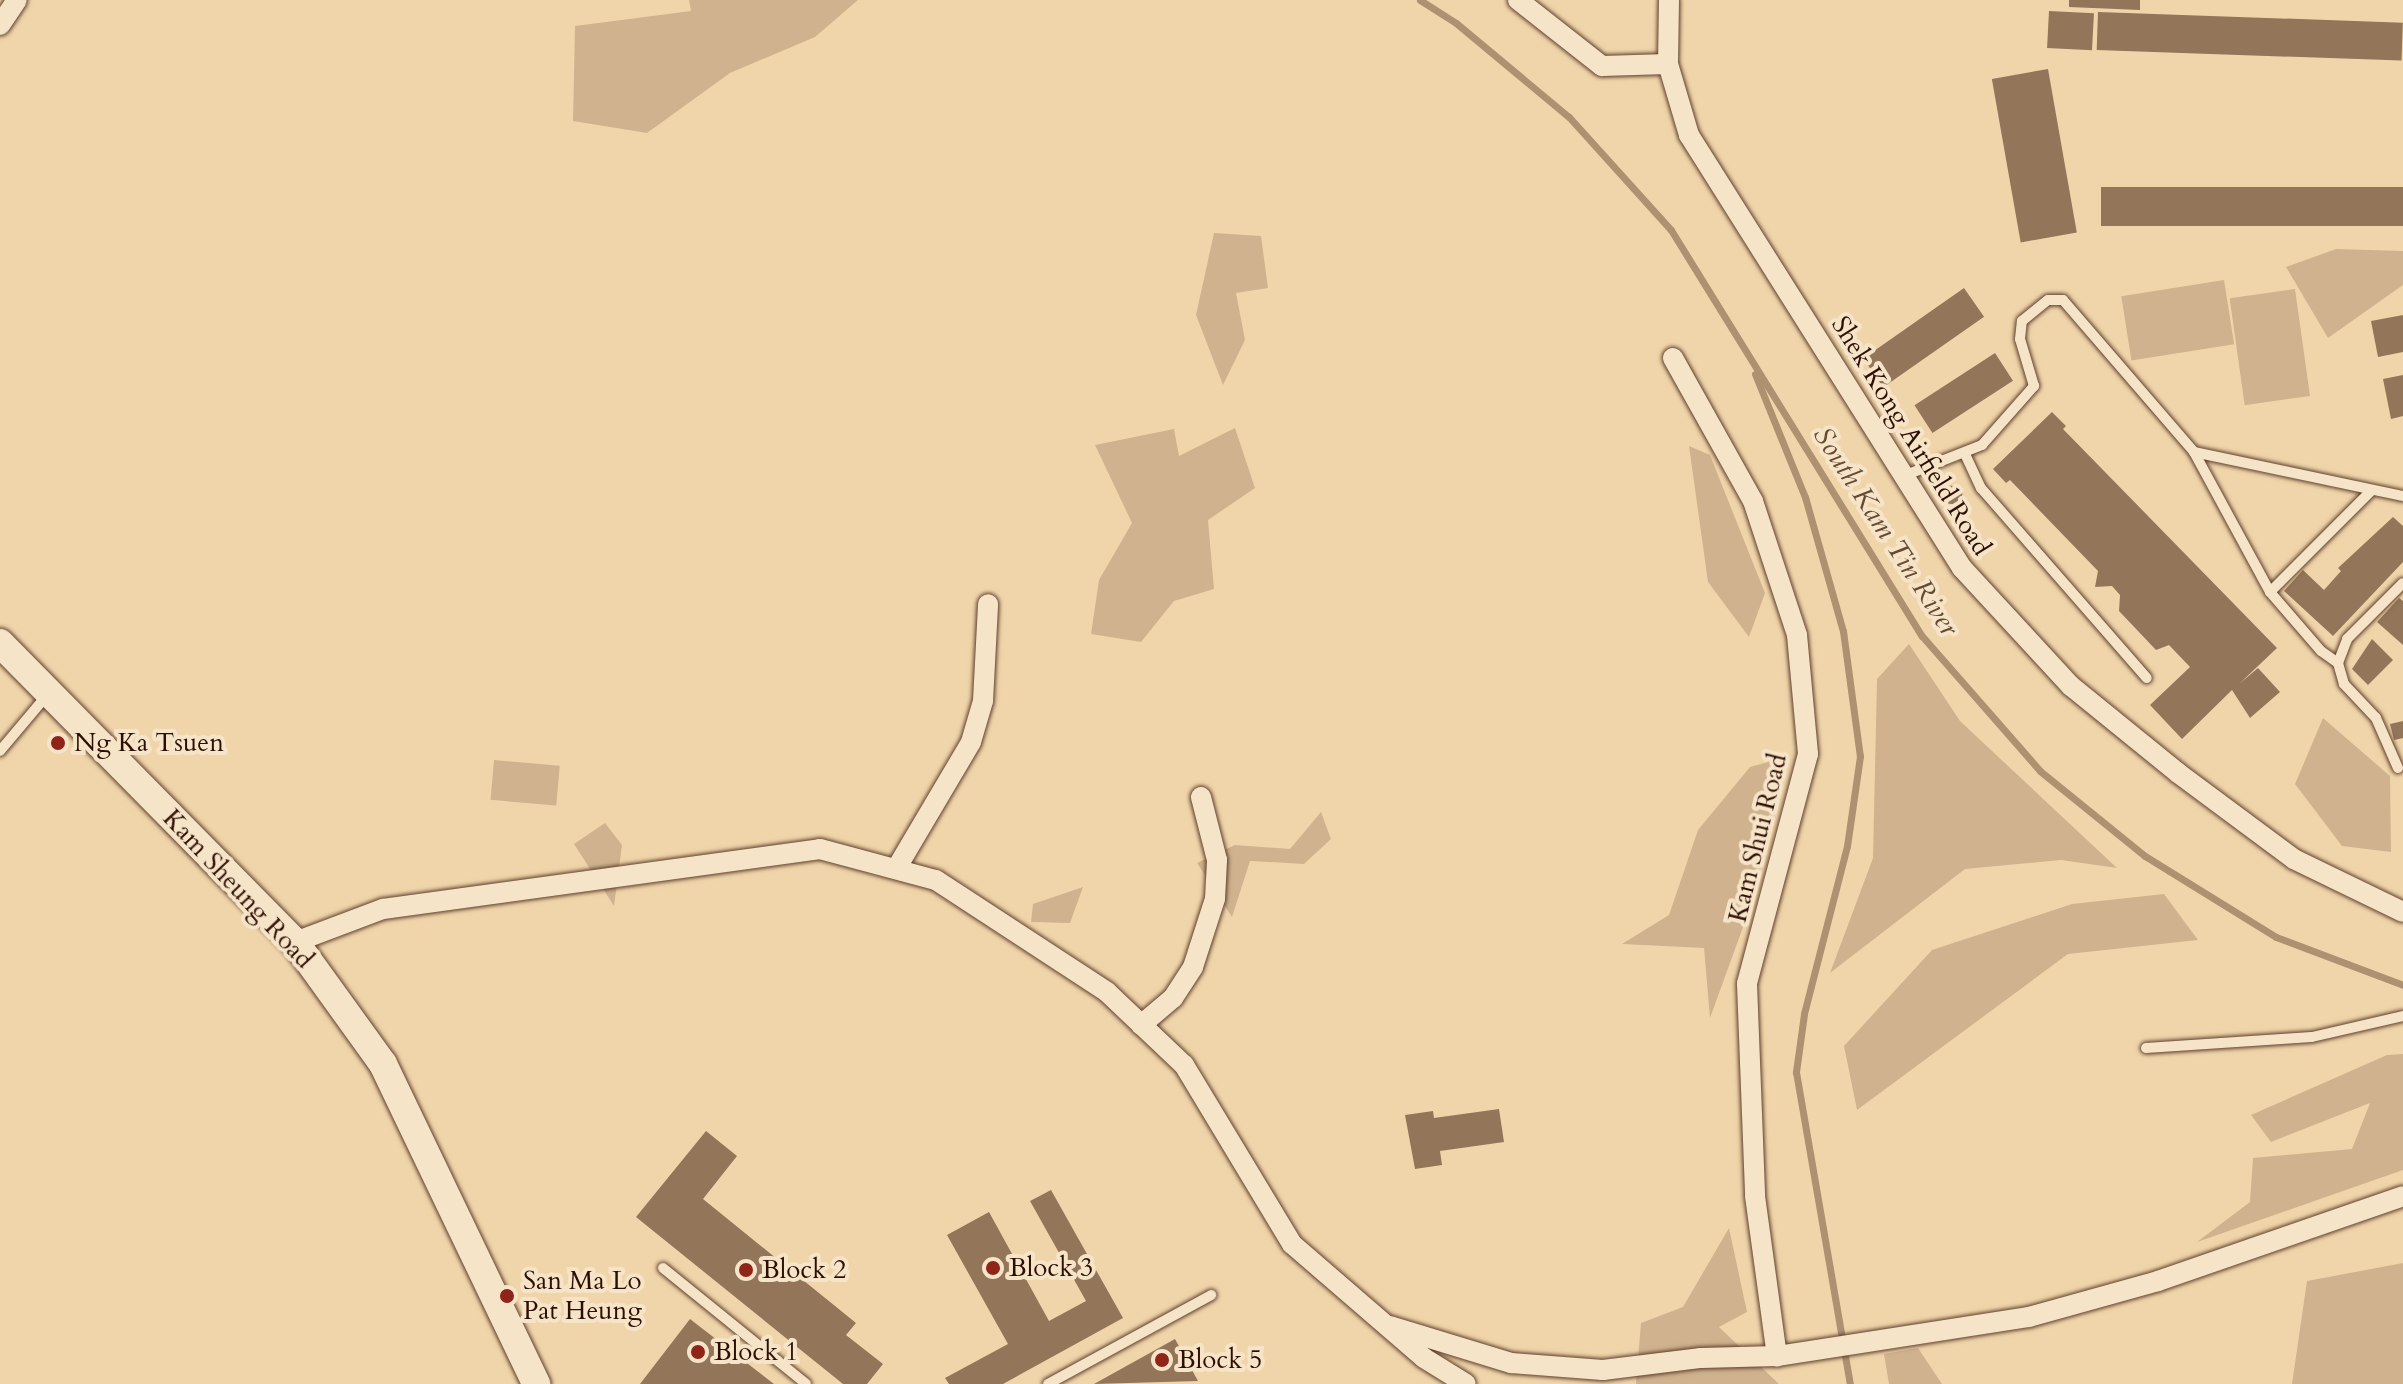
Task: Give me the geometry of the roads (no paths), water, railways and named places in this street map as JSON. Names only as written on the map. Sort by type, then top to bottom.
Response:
[{"type":"main road","name":"Kam Sheung Road","points":[[0,643],[295,942],[383,1064],[536,1384]]},
{"type":"street","points":[[0,25],[17,0]]},
{"type":"street","points":[[1518,0],[1593,62],[1609,67],[1668,64]]},
{"type":"street","name":"Shek Kong Airfield Road","points":[[1669,0],[1668,64],[1689,135],[1962,568],[2071,686],[2294,859],[2403,912]]},
{"type":"street","name":"Kam Shui Road","points":[[1673,358],[1753,501],[1797,635],[1808,754],[1747,984],[1755,1196],[1777,1356]]},
{"type":"street","points":[[896,869],[971,742],[983,701],[988,604]]},
{"type":"street","points":[[1141,1025],[1173,998],[1193,967],[1215,899],[1217,860],[1201,797]]},
{"type":"street","points":[[295,942],[383,909],[820,849],[896,869],[949,889],[1107,992],[1184,1065],[1292,1244],[1424,1358],[1466,1384]]},
{"type":"street","points":[[1390,1326],[1511,1363],[1603,1370],[1777,1356],[2029,1317],[2158,1281],[2403,1196]]},
{"type":"lane","points":[[1906,475],[1982,445],[2034,386],[2020,339],[2022,321],[2048,300],[2063,300],[2194,452],[2270,592],[2321,651],[2338,663]]},
{"type":"lane","points":[[2194,452],[2403,496]]},
{"type":"lane","points":[[1965,454],[1981,488],[2147,678]]},
{"type":"lane","points":[[2270,592],[2371,491]]},
{"type":"lane","points":[[2398,768],[2376,718],[2344,684],[2338,663],[2347,639],[2403,583]]},
{"type":"lane","points":[[0,751],[48,694]]},
{"type":"lane","points":[[2146,1048],[2312,1037],[2403,1016]]},
{"type":"lane","points":[[663,1268],[806,1384]]},
{"type":"lane","points":[[1048,1384],[1211,1295]]},
{"type":"waterway","name":"South Kam Tin River","points":[[1420,0],[1456,23],[1569,117],[1671,230],[1922,636],[2040,771],[2145,856],[2276,937],[2403,985]]},
{"type":"waterway","points":[[1755,374],[1805,497],[1843,631],[1860,756],[1847,846],[1804,1014],[1796,1072],[1850,1384]]},
{"type":"place","name":"Ng Ka Tsuen","points":[[58,743]]},
{"type":"place","name":"Block 3","points":[[993,1268]]},
{"type":"place","name":"Block 2","points":[[746,1270]]},
{"type":"place","name":"San Ma Lo Pat Heung","points":[[507,1296]]},
{"type":"place","name":"Block 1","points":[[698,1352]]},
{"type":"place","name":"Block 5","points":[[1162,1360]]}]
